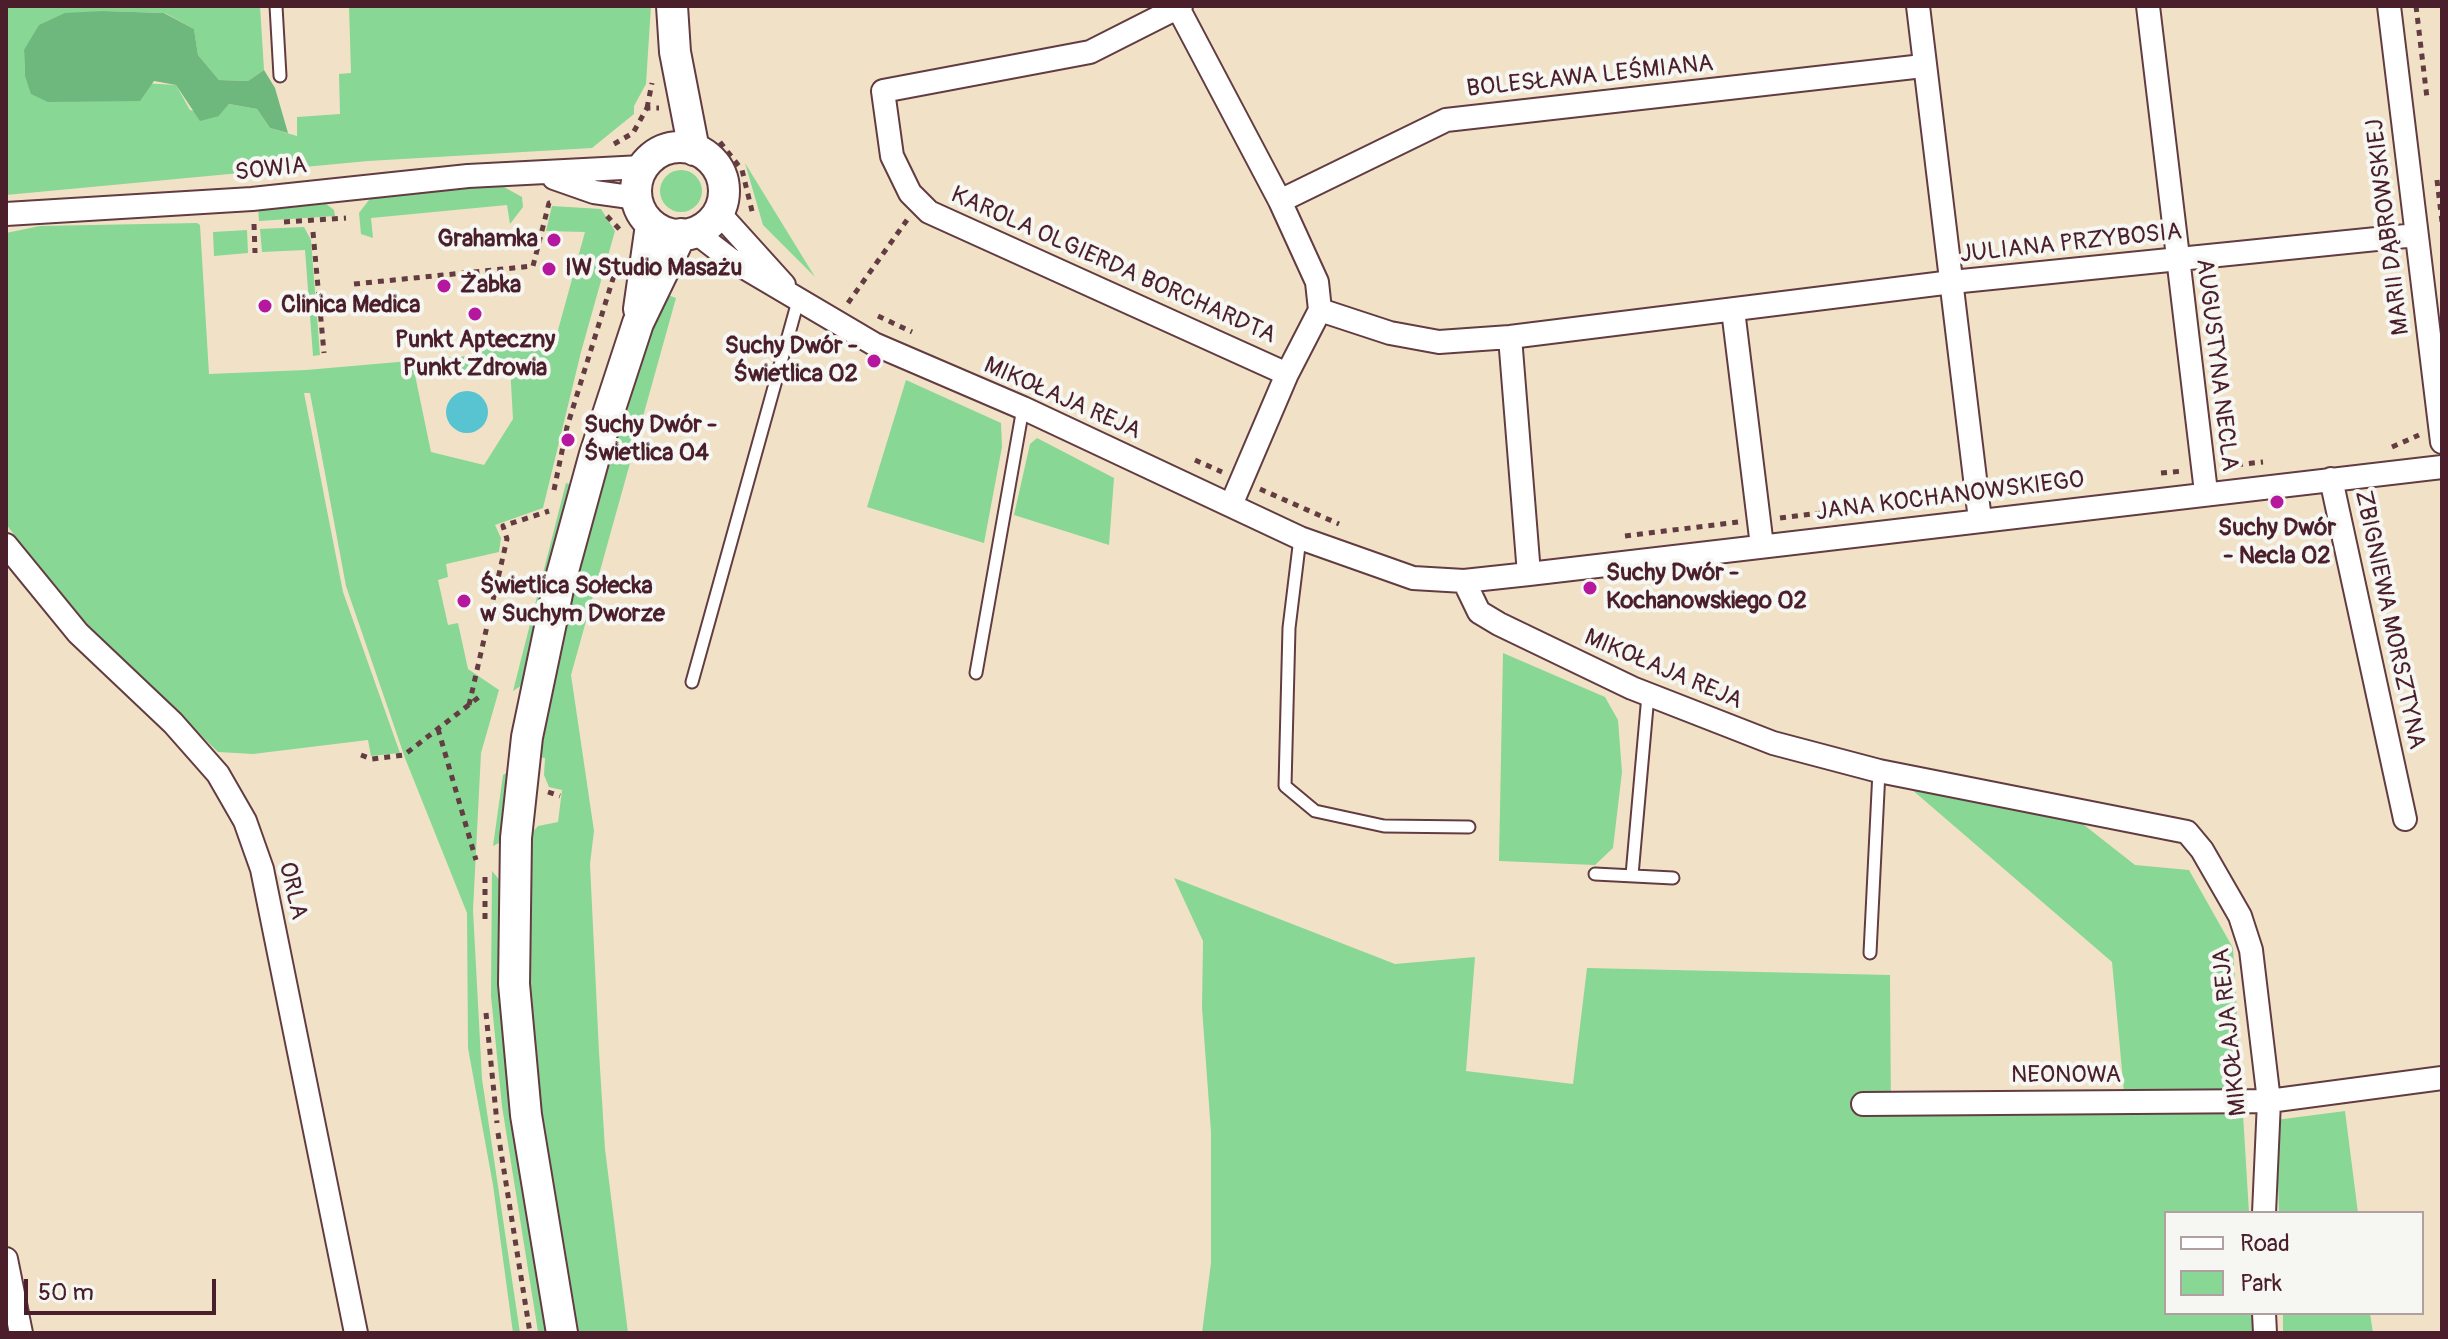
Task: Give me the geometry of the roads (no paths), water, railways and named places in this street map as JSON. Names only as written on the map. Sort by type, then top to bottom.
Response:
[{"type":"street","points":[[653,159],[668,109],[675,52],[672,6]]},
{"type":"street","points":[[1179,6],[1280,201],[1317,282],[1320,310],[1287,374],[1231,505]]},
{"type":"street","name":"KAROLA OLGIERDA BORCHARDTA","points":[[1179,6],[1090,52],[883,91],[892,156],[910,193],[929,212],[1287,374]]},
{"type":"street","points":[[1918,6],[1980,520]]},
{"type":"street","name":"AUGUSTYNA NECLA","points":[[2148,6],[2206,492]]},
{"type":"street","name":"MARII DĄBROWSKIEJ","points":[[2389,6],[2441,437]]},
{"type":"street","points":[[562,1333],[526,1115],[514,984],[516,838],[536,683],[595,454],[638,323],[688,233],[711,222],[718,212],[724,189],[722,177],[708,157],[675,52]]},
{"type":"street","name":"BOLESŁAWA LEŚMIANA","points":[[1280,201],[1446,120],[1923,66]]},
{"type":"street","points":[[688,233],[651,225],[643,215],[637,198],[637,178],[653,159],[674,147],[705,144]]},
{"type":"street","name":"SOWIA","points":[[6,214],[252,199],[452,178],[541,173],[653,159]]},
{"type":"street","name":"SOWIA","points":[[541,173],[594,192],[637,198]]},
{"type":"street","name":"MIKOŁAJA REJA","points":[[718,212],[798,301]]},
{"type":"street","points":[[638,323],[643,265],[651,225]]},
{"type":"street","name":"MIKOŁAJA REJA","points":[[688,233],[798,301],[843,313],[874,344],[1023,408],[1300,538],[1413,578],[1464,581],[1479,612],[1648,695],[1773,743],[1879,771],[2187,832],[2202,850],[2240,916],[2251,950],[2269,1101],[2264,1211]]},
{"type":"street","name":"JULIANA PRZYBOSIA","points":[[1320,310],[1390,333],[1439,342],[1510,337],[1952,282],[2416,235]]},
{"type":"street","points":[[1733,310],[1762,546]]},
{"type":"street","points":[[1510,337],[1529,574]]},
{"type":"street","name":"JANA KOCHANOWSKIEGO","points":[[1464,581],[2206,492],[2442,467]]},
{"type":"street","name":"ZBIGNIEWA MORSZTYNA","points":[[2331,479],[2405,819]]},
{"type":"street","name":"ORLA","points":[[6,545],[78,633],[173,723],[218,774],[245,821],[262,869],[356,1333]]},
{"type":"street","name":"NEONOWA","points":[[1863,1104],[2269,1101],[2442,1078]]},
{"type":"street","points":[[6,1259],[21,1333]]},
{"type":"lane","points":[[276,6],[280,76]]},
{"type":"lane","points":[[692,682],[798,301]]},
{"type":"lane","points":[[976,673],[1023,408]]},
{"type":"lane","points":[[1300,538],[1289,628],[1285,786],[1315,811],[1384,826],[1469,827]]},
{"type":"lane","points":[[1632,875],[1648,695]]},
{"type":"lane","points":[[1870,953],[1879,771]]},
{"type":"lane","points":[[1595,874],[1673,878]]},
{"type":"water","points":[[467,391],[482,397],[488,412],[482,427],[467,433],[452,427],[446,412],[452,397]]},
{"type":"place","name":"Grahamka","points":[[554,240]]},
{"type":"place","name":"IW Studio Masażu","points":[[549,269]]},
{"type":"place","name":"Żabka","points":[[444,286]]},
{"type":"place","name":"Clinica Medica","points":[[265,306]]},
{"type":"place","name":"Punkt Apteczny Punkt Zdrowia","points":[[475,314]]},
{"type":"place","name":"Suchy Dwór - Świetlica 02","points":[[874,361]]},
{"type":"place","name":"Suchy Dwór - Świetlica 04","points":[[568,440]]},
{"type":"place","name":"Suchy Dwór - Necla 02","points":[[2277,502]]},
{"type":"place","name":"Suchy Dwór - Kochanowskiego 02","points":[[1590,588]]},
{"type":"place","name":"Świetlica Sołecka w Suchym Dworze","points":[[464,601]]}]
